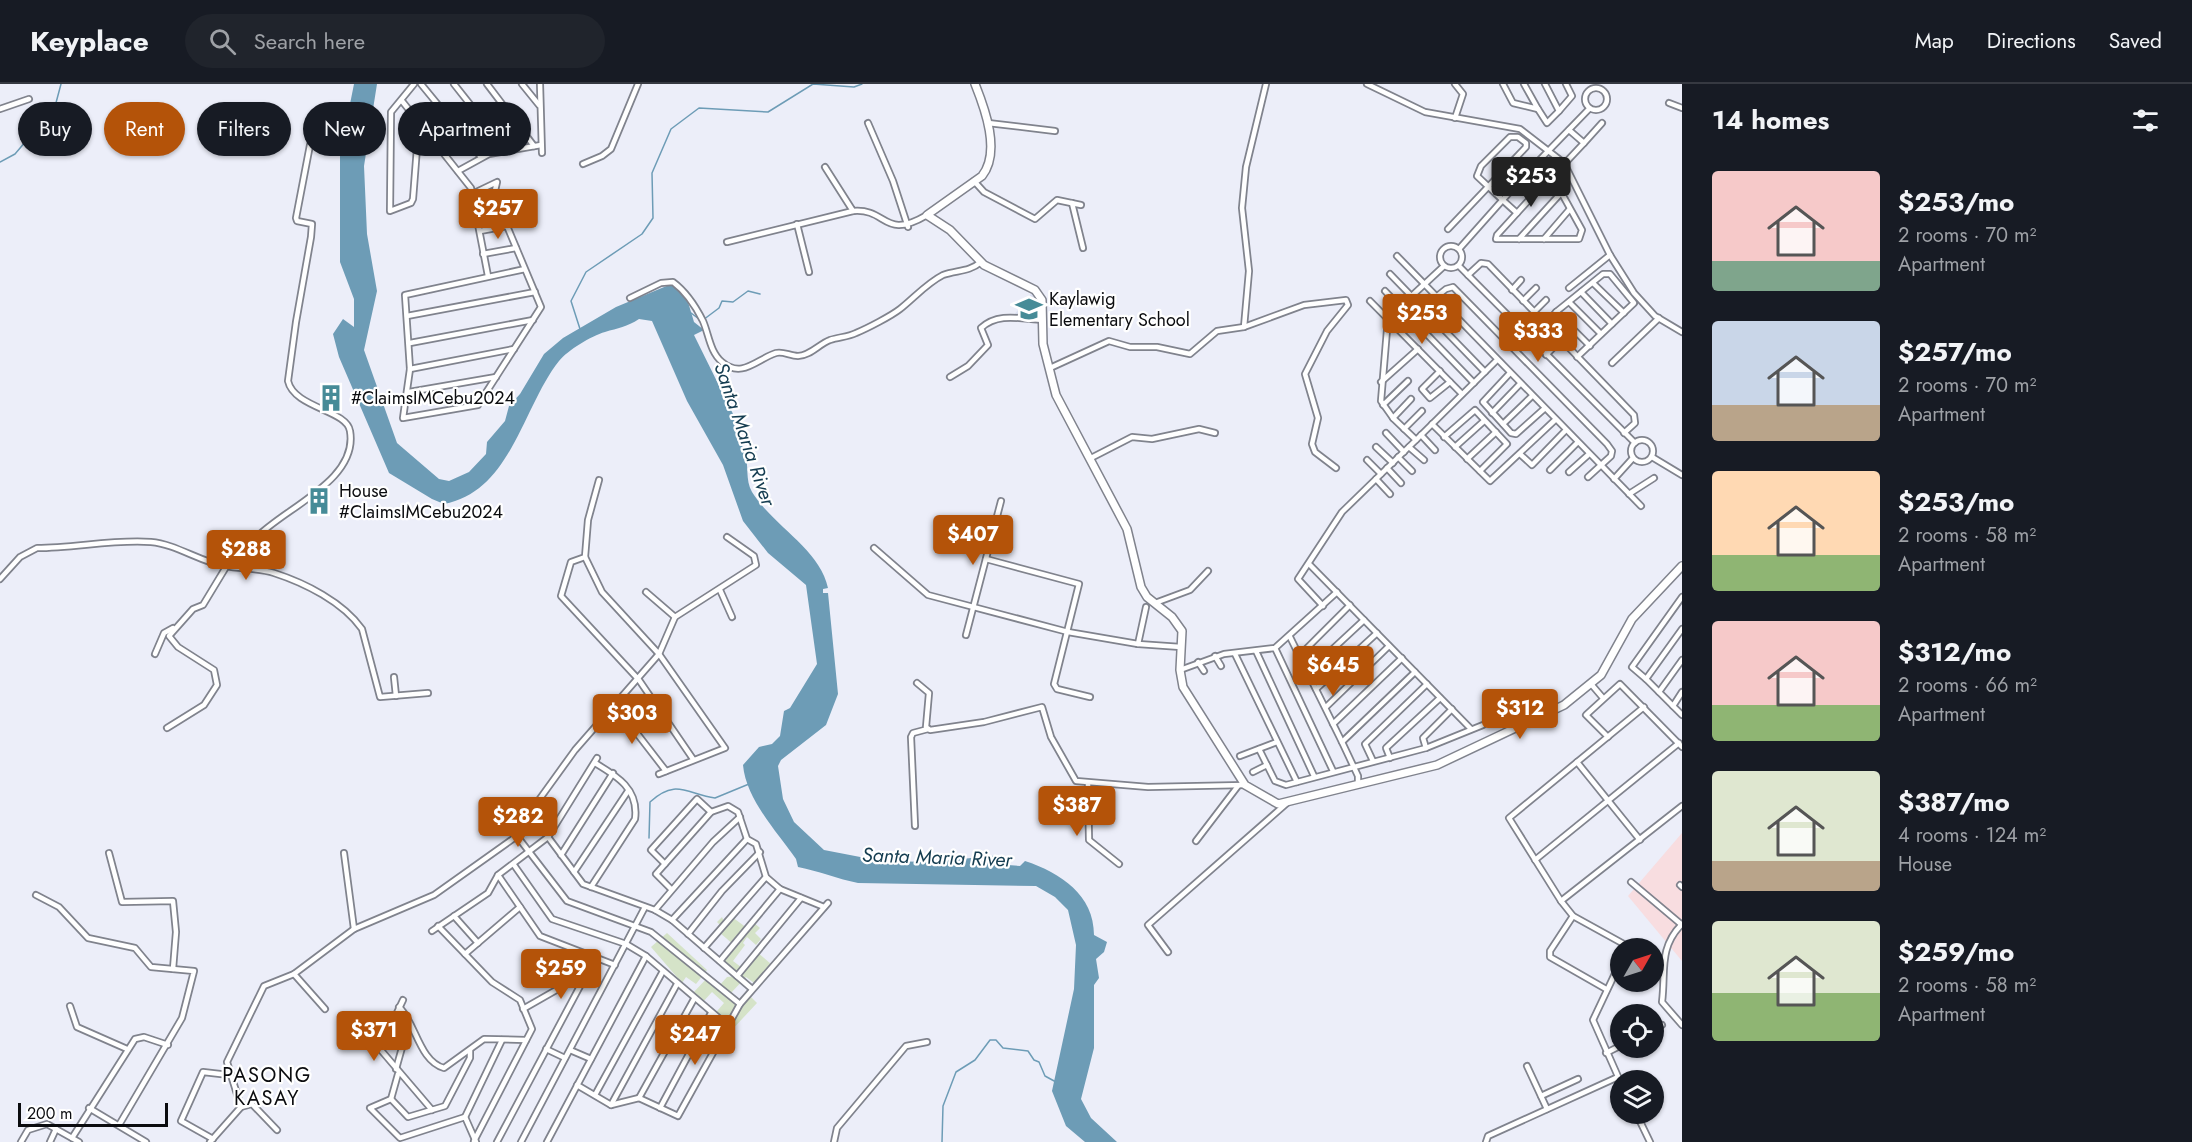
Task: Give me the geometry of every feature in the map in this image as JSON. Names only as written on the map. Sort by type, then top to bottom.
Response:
[{"type":"street","points":[[402,101],[414,84]]},
{"type":"street","points":[[422,84],[481,157]]},
{"type":"street","points":[[454,84],[468,102]]},
{"type":"street","points":[[487,84],[534,146]]},
{"type":"street","points":[[522,84],[539,105]]},
{"type":"street","points":[[540,84],[542,153]]},
{"type":"street","points":[[583,164],[603,156],[611,149],[638,84]]},
{"type":"street","points":[[727,242],[861,210],[894,225],[908,226],[927,215],[988,168],[988,123],[975,84]]},
{"type":"street","points":[[1244,327],[1249,271],[1242,208],[1246,167],[1266,84]]},
{"type":"street","points":[[1367,84],[1425,112],[1520,129],[1564,163],[1610,255],[1634,293],[1659,318],[1682,332]]},
{"type":"street","points":[[1455,84],[1463,94],[1455,117]]},
{"type":"street","points":[[1503,84],[1513,103],[1538,109]]},
{"type":"street","points":[[1524,84],[1546,123],[1572,96],[1566,84]]},
{"type":"street","points":[[1545,84],[1559,111]]},
{"type":"street","points":[[1590,86],[1602,90],[1607,98],[1604,108],[1594,111],[1589,109],[1585,96],[1590,86]]},
{"type":"street","points":[[0,109],[29,99]]},
{"type":"street","points":[[1669,103],[1682,108]]},
{"type":"street","points":[[398,105],[391,112],[390,212],[411,203],[413,199],[416,156]]},
{"type":"street","points":[[1459,249],[1502,200],[1589,109]]},
{"type":"street","points":[[868,123],[893,181],[908,226]]},
{"type":"street","points":[[988,123],[1055,131]]},
{"type":"street","points":[[1568,160],[1602,123]]},
{"type":"street","points":[[1569,129],[1584,143]]},
{"type":"street","points":[[1448,229],[1488,186],[1526,147],[1526,143],[1518,137],[1510,137],[1477,172],[1477,176],[1488,186],[1502,200],[1517,213]]},
{"type":"street","points":[[531,147],[541,145]]},
{"type":"street","points":[[241,566],[246,551],[256,537],[339,471],[346,457],[350,437],[350,429],[345,421],[307,403],[290,388],[288,381],[311,237],[312,224],[297,221],[296,218],[308,156]]},
{"type":"street","points":[[446,156],[472,194],[488,276]]},
{"type":"street","points":[[458,171],[485,156]]},
{"type":"street","points":[[825,167],[854,211]]},
{"type":"street","points":[[1547,180],[1556,183],[1561,193],[1582,230],[1579,238],[1500,240],[1496,237],[1547,180]]},
{"type":"street","points":[[974,181],[984,192],[1035,219],[1057,201],[1081,205]]},
{"type":"street","points":[[472,194],[496,182],[494,195],[541,307],[478,405],[406,419],[402,416],[409,392],[410,369],[410,343],[404,297],[407,294],[525,269]]},
{"type":"street","points":[[1519,239],[1561,193]]},
{"type":"street","points":[[1072,203],[1083,248]]},
{"type":"street","points":[[1544,239],[1569,210]]},
{"type":"street","points":[[927,215],[950,230],[993,271],[1035,290],[1042,300],[1043,344],[1056,395],[1127,529],[1141,587],[1155,603],[1172,616],[1182,631],[1180,670],[1183,687],[1242,785]]},
{"type":"street","points":[[797,224],[809,272]]},
{"type":"street","points":[[480,231],[507,226]]},
{"type":"street","points":[[1459,249],[1450,246],[1441,251],[1440,256],[1444,266],[1449,268],[1459,266]]},
{"type":"street","points":[[483,254],[516,248]]},
{"type":"street","points":[[1459,249],[1462,258],[1459,266]]},
{"type":"street","points":[[1569,288],[1610,255]]},
{"type":"street","points":[[1397,256],[1565,431],[1641,506]]},
{"type":"street","points":[[630,298],[661,283],[673,282],[682,288],[702,321],[711,345],[722,361],[732,368],[742,369],[750,368],[755,362],[779,352],[798,356],[807,354],[828,341],[858,333],[897,311],[925,287],[944,275],[972,269],[981,262]]},
{"type":"street","points":[[1468,275],[1485,262],[1634,415],[1635,423],[1624,433]]},
{"type":"street","points":[[1416,440],[1393,418],[1381,401],[1388,318],[1444,266]]},
{"type":"street","points":[[1459,266],[1635,443]]},
{"type":"street","points":[[1390,274],[1485,372]]},
{"type":"street","points":[[1545,325],[1556,312],[1603,274],[1610,274],[1634,303],[1577,357]]},
{"type":"street","points":[[1512,290],[1521,280]]},
{"type":"street","points":[[1593,283],[1624,313]]},
{"type":"street","points":[[1436,297],[1453,287],[1612,451],[1588,477]]},
{"type":"street","points":[[1523,301],[1536,288]]},
{"type":"street","points":[[1384,291],[1474,383]]},
{"type":"street","points":[[406,316],[535,292]]},
{"type":"street","points":[[1581,292],[1612,324]]},
{"type":"street","points":[[1050,368],[1109,341],[1130,347],[1157,347],[1190,354],[1217,331],[1244,327],[1304,304],[1346,300],[1348,305],[1327,330],[1305,374],[1318,418],[1312,444],[1315,452],[1335,468]]},
{"type":"street","points":[[1534,312],[1546,300]]},
{"type":"street","points":[[1370,301],[1462,394]]},
{"type":"street","points":[[1569,302],[1601,334]]},
{"type":"street","points":[[1556,312],[1590,346]]},
{"type":"street","points":[[950,377],[968,366],[988,345],[981,328],[989,320],[997,317],[1043,320]]},
{"type":"street","points":[[1612,363],[1659,318]]},
{"type":"street","points":[[410,343],[533,320]]},
{"type":"street","points":[[1545,355],[1561,340]]},
{"type":"street","points":[[410,369],[514,349]]},
{"type":"street","points":[[1381,382],[1418,349]]},
{"type":"street","points":[[1323,606],[1298,579],[1310,565],[1342,512],[1497,360]]},
{"type":"street","points":[[1440,372],[1422,389],[1430,398],[1450,382]]},
{"type":"street","points":[[1510,373],[1483,402],[1511,433],[1516,434],[1544,408]]},
{"type":"street","points":[[409,392],[496,377]]},
{"type":"street","points":[[1383,405],[1408,381]]},
{"type":"street","points":[[1492,413],[1520,384]]},
{"type":"street","points":[[1503,424],[1532,396]]},
{"type":"street","points":[[1393,418],[1411,399]]},
{"type":"street","points":[[1444,437],[1473,409],[1507,444],[1480,471]]},
{"type":"street","points":[[1404,429],[1422,411]]},
{"type":"street","points":[[1432,424],[1492,480],[1555,420]]},
{"type":"street","points":[[1455,447],[1484,421]]},
{"type":"street","points":[[1091,458],[1132,437],[1152,439],[1199,429],[1215,433]]},
{"type":"street","points":[[1520,454],[1532,465],[1565,431]]},
{"type":"street","points":[[1467,459],[1496,432]]},
{"type":"street","points":[[1386,433],[1404,452]]},
{"type":"street","points":[[1421,435],[1435,450]]},
{"type":"street","points":[[1644,440],[1649,443],[1653,452],[1652,457],[1643,463],[1633,458],[1631,453],[1635,443],[1644,440]]},
{"type":"street","points":[[1550,470],[1577,443]]},
{"type":"street","points":[[1376,447],[1393,463]]},
{"type":"street","points":[[1409,447],[1424,460]]},
{"type":"street","points":[[1569,472],[1588,454]]},
{"type":"street","points":[[1652,457],[1682,475]]},
{"type":"street","points":[[1398,458],[1412,471]]},
{"type":"street","points":[[1614,479],[1633,458]]},
{"type":"street","points":[[1367,460],[1381,474]]},
{"type":"street","points":[[1387,468],[1401,483]]},
{"type":"street","points":[[1629,494],[1654,478]]},
{"type":"street","points":[[1376,479],[1390,494]]},
{"type":"street","points":[[598,480],[588,519],[585,557],[612,604],[659,654],[725,748],[659,774]]},
{"type":"street","points":[[966,635],[1001,501]]},
{"type":"street","points":[[241,1107],[229,1075],[228,1056],[261,990],[267,984],[294,974],[354,929],[434,895],[517,836],[536,804],[575,750],[639,680],[659,654],[675,617],[756,565],[754,556],[728,537]]},
{"type":"street","points":[[1,575],[20,557],[37,548],[153,542],[226,567],[241,566],[255,571],[273,572],[338,605],[362,629],[380,697],[428,693]]},
{"type":"street","points":[[874,548],[928,595],[1068,632],[1138,644],[1182,647]]},
{"type":"street","points":[[585,557],[571,562],[561,596],[639,680],[693,759]]},
{"type":"street","points":[[986,559],[1077,582],[1079,586],[1054,687],[1090,697]]},
{"type":"street","points":[[1310,565],[1471,729]]},
{"type":"street","points":[[167,728],[204,705],[217,685],[214,670],[171,641],[170,633],[193,609],[203,605],[226,567]]},
{"type":"street","points":[[915,825],[911,737],[913,733],[984,722],[1042,707],[1051,737],[1074,780],[1088,784],[1148,787],[1242,785],[1274,802],[1287,803],[1437,765],[1564,705],[1591,684],[1601,675],[1632,619],[1682,567]]},
{"type":"street","points":[[1155,603],[1190,590],[1208,571]]},
{"type":"street","points":[[720,590],[732,617]]},
{"type":"street","points":[[646,592],[675,617]]},
{"type":"street","points":[[1180,670],[1215,656],[1275,648],[1290,637],[1337,592]]},
{"type":"street","points":[[1682,597],[1632,668],[1682,715]]},
{"type":"street","points":[[1300,655],[1350,605]]},
{"type":"street","points":[[1138,644],[1146,606]]},
{"type":"street","points":[[1308,672],[1364,620]]},
{"type":"street","points":[[155,654],[164,633],[176,627]]},
{"type":"street","points":[[1646,679],[1682,628]]},
{"type":"street","points":[[1316,689],[1377,633]]},
{"type":"street","points":[[1290,637],[1326,707],[1353,768],[1358,785]]},
{"type":"street","points":[[1326,707],[1389,646]]},
{"type":"street","points":[[1275,648],[1333,771]]},
{"type":"street","points":[[1256,651],[1314,776]]},
{"type":"street","points":[[1235,654],[1297,782]]},
{"type":"street","points":[[1215,656],[1221,666]]},
{"type":"street","points":[[1333,724],[1402,658]]},
{"type":"street","points":[[1659,692],[1682,660]]},
{"type":"street","points":[[1198,662],[1204,671]]},
{"type":"street","points":[[1342,742],[1415,672]]},
{"type":"street","points":[[394,677],[396,696]]},
{"type":"street","points":[[917,683],[929,693],[926,709],[928,729]]},
{"type":"street","points":[[1373,761],[1365,744],[1427,684]]},
{"type":"street","points":[[1591,684],[1603,698]]},
{"type":"street","points":[[1535,860],[1680,745],[1620,684],[1586,715],[1608,737]]},
{"type":"street","points":[[1673,706],[1682,692]]},
{"type":"street","points":[[1390,758],[1386,748],[1440,698]]},
{"type":"street","points":[[615,705],[666,771]]},
{"type":"street","points":[[1612,938],[1573,916],[1561,902],[1509,818],[1644,707]]},
{"type":"street","points":[[1426,748],[1423,738],[1452,709]]},
{"type":"street","points":[[1259,749],[1279,783],[1286,785],[1426,748],[1483,725]]},
{"type":"street","points":[[1240,756],[1277,742]]},
{"type":"street","points":[[432,931],[488,893],[498,875],[530,853],[548,837],[596,761],[621,778],[636,806],[634,819],[591,887]]},
{"type":"street","points":[[1577,762],[1640,840]]},
{"type":"street","points":[[1253,772],[1267,765]]},
{"type":"street","points":[[561,855],[613,773]]},
{"type":"street","points":[[1088,784],[1089,840],[1119,864]]},
{"type":"street","points":[[1196,841],[1242,785]]},
{"type":"street","points":[[574,872],[628,791]]},
{"type":"street","points":[[664,864],[651,850],[698,799],[711,812]]},
{"type":"street","points":[[1168,952],[1148,925],[1287,803]]},
{"type":"street","points":[[577,1085],[611,1105],[639,1098],[678,1116],[740,1004],[826,905],[780,889],[766,877],[756,844],[747,839],[738,813],[728,806],[711,812],[656,874],[671,889]]},
{"type":"street","points":[[1561,902],[1682,806]]},
{"type":"street","points":[[655,910],[671,889],[740,817]]},
{"type":"street","points":[[517,836],[567,901],[651,932],[740,1004]]},
{"type":"street","points":[[548,837],[583,884],[655,910],[688,934],[752,989]]},
{"type":"street","points":[[672,921],[747,839]]},
{"type":"street","points":[[688,934],[722,891],[760,852]]},
{"type":"street","points":[[110,853],[122,902],[173,901],[176,932],[173,969]]},
{"type":"street","points":[[344,853],[354,929]]},
{"type":"street","points":[[514,865],[552,919],[626,944],[646,956],[726,1027]]},
{"type":"street","points":[[498,875],[540,936],[615,965]]},
{"type":"street","points":[[704,948],[766,877]]},
{"type":"street","points":[[1631,882],[1682,924],[1674,932],[1664,953],[1662,1002],[1682,1025]]},
{"type":"street","points":[[720,961],[780,889]]},
{"type":"street","points":[[36,895],[59,907],[88,938],[135,948],[147,965],[194,971],[182,1018],[119,1125]]},
{"type":"street","points":[[737,976],[801,898]]},
{"type":"street","points":[[465,954],[520,907]]},
{"type":"street","points":[[521,1142],[645,907]]},
{"type":"street","points":[[454,916],[478,943]]},
{"type":"street","points":[[1573,916],[1550,951],[1550,957],[1606,989]]},
{"type":"street","points":[[438,926],[492,982],[520,1000],[532,1029],[475,1141]]},
{"type":"street","points":[[547,1142],[646,956]]},
{"type":"street","points":[[497,1142],[595,958]]},
{"type":"street","points":[[595,1095],[663,971]]},
{"type":"street","points":[[524,1009],[587,972]]},
{"type":"street","points":[[294,974],[325,1009]]},
{"type":"street","points":[[1610,982],[1593,1020],[1614,1070]]},
{"type":"street","points":[[611,1105],[677,984]]},
{"type":"street","points":[[639,1098],[694,999]]},
{"type":"street","points":[[403,1000],[380,1049],[432,1110]]},
{"type":"street","points":[[70,1006],[77,1027],[127,1049]]},
{"type":"street","points":[[399,1007],[405,1012],[419,1042],[436,1066],[444,1068],[464,1051],[470,1050],[484,1039],[526,1040]]},
{"type":"street","points":[[660,1108],[711,1013]]},
{"type":"street","points":[[72,1138],[135,1039],[144,1036],[168,1045]]},
{"type":"street","points":[[392,1099],[370,1108],[400,1138],[465,1118],[502,1040]]},
{"type":"street","points":[[834,1142],[837,1128],[906,1046],[927,1042]]},
{"type":"street","points":[[392,1099],[403,1044]]},
{"type":"street","points":[[546,1049],[566,1058]]},
{"type":"street","points":[[392,1099],[408,1117],[445,1106],[470,1058],[470,1050]]},
{"type":"street","points":[[570,1050],[591,1059]]},
{"type":"street","points":[[1606,1053],[1610,1051]]},
{"type":"street","points":[[1527,1066],[1547,1109]]},
{"type":"street","points":[[229,1075],[203,1072],[181,1121],[211,1141],[241,1107],[252,1104],[277,1130]]},
{"type":"street","points":[[1541,1096],[1578,1079]]},
{"type":"street","points":[[1486,1142],[1488,1136],[1610,1083]]},
{"type":"street","points":[[89,1108],[146,1142]]},
{"type":"street","points":[[465,1118],[475,1141]]},
{"type":"street","points":[[21,1142],[28,1130],[47,1124],[79,1142]]},
{"type":"street","points":[[1641,1124],[1650,1142]]},
{"type":"street","points":[[50,1142],[56,1129]]},
{"type":"shaded area","name":"Kaylawig Elementary School","points":[[1032,293],[1039,303],[1039,323],[1017,320],[1014,315]]},
{"type":"shaded area","points":[[1682,833],[1682,961],[1664,938],[1628,896]]},
{"type":"green space","points":[[722,917],[725,924],[732,917],[747,928],[753,922],[760,928],[755,933],[761,939],[756,945],[747,937],[743,943],[745,945],[733,961],[741,967],[735,974],[720,961],[734,945],[719,932],[720,925],[717,922]]},
{"type":"green space","points":[[667,933],[707,970],[696,984],[686,977],[682,983],[651,947]]},
{"type":"green space","points":[[757,952],[771,964],[754,983],[746,977],[730,994],[740,1004],[749,995],[757,1003],[729,1033],[712,1017],[724,1003],[712,992],[702,1003],[692,994],[709,976],[719,986],[727,977],[737,976]]},
{"type":"water","points":[[354,84],[377,84],[374,102],[350,102]]},
{"type":"water","points":[[340,156],[366,156],[367,234],[377,291],[364,350],[397,443],[439,479],[449,481],[469,472],[486,454],[487,442],[505,421],[509,406],[520,394],[544,354],[563,338],[616,307],[669,285],[676,287],[688,302],[694,322],[704,330],[694,335],[735,418],[735,428],[745,452],[752,492],[816,561],[828,588],[823,589],[823,593],[828,593],[838,694],[826,725],[781,760],[778,766],[783,799],[794,822],[824,850],[881,861],[932,862],[1001,855],[1008,865],[1020,866],[1025,861],[1051,872],[1073,888],[1088,908],[1093,921],[1094,935],[1107,942],[1104,952],[1096,959],[1099,978],[1094,985],[1094,1048],[1081,1099],[1091,1118],[1117,1142],[1085,1142],[1066,1126],[1052,1091],[1074,989],[1076,945],[1068,910],[1055,897],[1036,886],[858,883],[798,867],[796,859],[756,803],[745,778],[743,765],[759,747],[772,744],[780,736],[784,711],[790,708],[817,664],[806,585],[768,553],[743,521],[723,465],[687,401],[652,321],[639,319],[626,326],[599,334],[568,352],[546,380],[513,445],[500,465],[485,483],[467,496],[444,504],[389,473],[339,357],[333,334],[343,319],[354,327],[354,299],[340,262]]},
{"type":"waterway","points":[[56,102],[61,84]]},
{"type":"waterway","points":[[580,329],[571,301],[586,272],[642,234],[653,218],[652,173],[671,129],[699,108],[768,112],[813,84],[854,87],[862,84]]},
{"type":"waterway","points":[[0,162],[18,150]]},
{"type":"waterway","points":[[703,320],[719,308],[722,301],[733,302],[748,291],[760,294]]},
{"type":"waterway","points":[[691,313],[699,319]]},
{"type":"waterway","points":[[649,838],[650,802],[659,795],[675,789],[715,798],[749,784]]},
{"type":"waterway","points":[[942,1142],[943,1106],[956,1072],[975,1060],[990,1040],[996,1040],[1003,1048],[1028,1051],[1034,1060],[1039,1062],[1045,1076],[1056,1082]]},
{"type":"place","name":"Kaylawig Elementary School","points":[[1029,309]]},
{"type":"place","name":"#ClaimsIMCebu2024","points":[[331,398]]},
{"type":"place","name":"House #ClaimsIMCebu2024","points":[[319,501]]},
{"type":"district","name":"PASONG KASAY","points":[[267,1086]]},
{"type":"water label","name":"Santa Maria River","points":[[745,434]]},
{"type":"water label","name":"Santa Maria River","points":[[937,857]]}]
